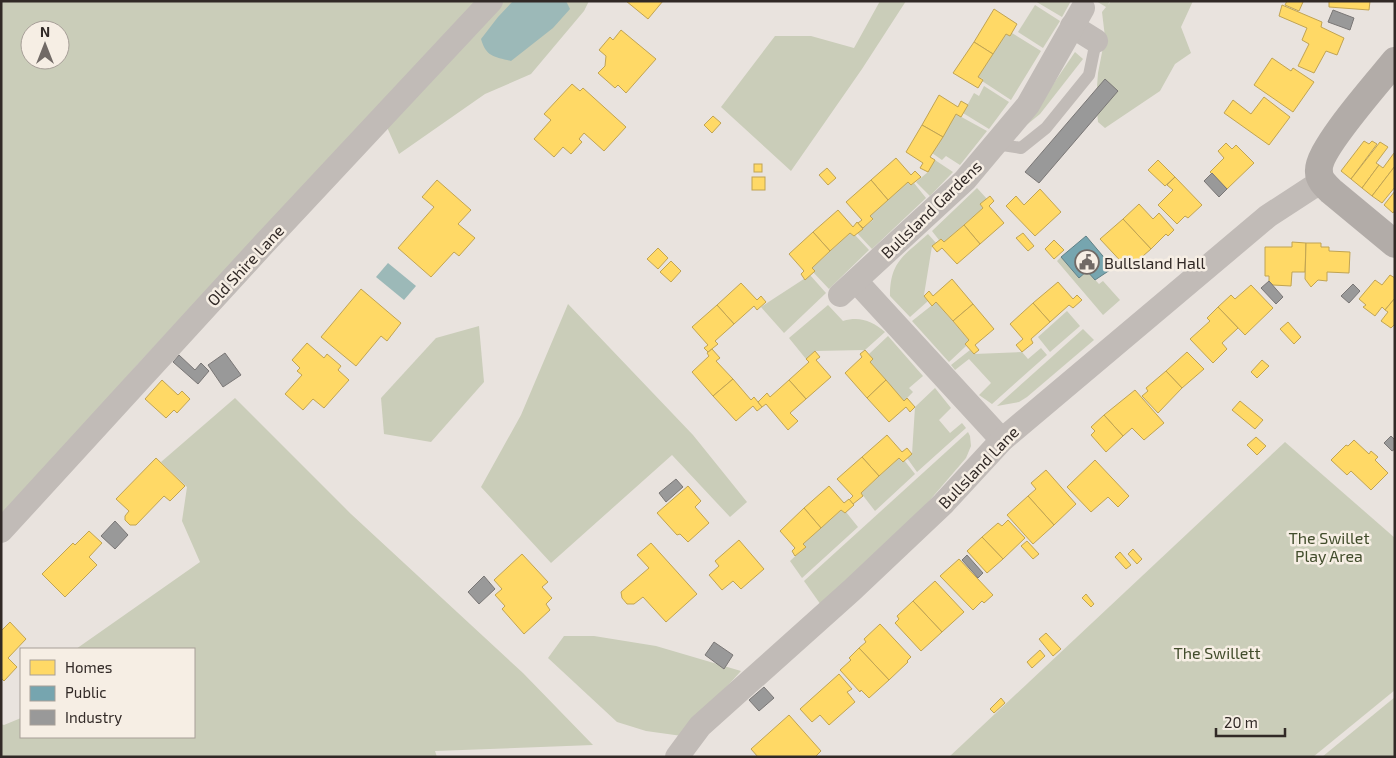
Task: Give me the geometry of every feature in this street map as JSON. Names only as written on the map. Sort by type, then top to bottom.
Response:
[{"type":"street","name":"Old Shire Lane","points":[[1,532],[264,244],[491,1]]},
{"type":"street","name":"Bullsland Gardens","points":[[1002,440],[848,288],[966,180],[1028,105],[1077,17],[1096,40]]},
{"type":"street","points":[[1395,61],[1332,141],[1320,162],[1318,173],[1323,183],[1352,210],[1395,244]]},
{"type":"street","name":"Bullsland Lane","points":[[677,757],[700,726],[852,590],[943,504],[1002,440],[1268,216],[1311,188],[1323,183]]},
{"type":"lane","points":[[996,144],[1021,148],[1046,128],[1089,75],[1096,40]]},
{"type":"green space","points":[[1,1],[477,1],[137,365],[1,522]]},
{"type":"green space","points":[[502,1],[589,1],[584,11],[531,74],[485,94],[399,154],[386,125]]},
{"type":"green space","points":[[880,1],[906,1],[862,69],[791,171],[721,107],[775,36],[811,36],[854,48]]},
{"type":"green space","points":[[1035,1],[1071,1],[1062,17]]},
{"type":"green space","points":[[1096,1],[1110,1],[1108,5],[1111,1],[1193,1],[1181,27],[1191,53],[1175,64],[1160,91],[1105,128],[1098,122],[1096,101],[1098,73],[1105,37],[1102,12],[1106,7]]},
{"type":"green space","points":[[1035,5],[1060,21],[1043,48],[1018,32]]},
{"type":"green space","points":[[1012,33],[1041,51],[1011,100],[978,77],[1006,34],[1010,36]]},
{"type":"green space","points":[[1075,52],[1083,59],[1040,114],[1024,127]]},
{"type":"green space","points":[[984,86],[1009,102],[989,129],[963,113],[974,93],[979,96]]},
{"type":"green space","points":[[956,114],[987,131],[960,165],[946,156],[942,160],[932,153]]},
{"type":"green space","points":[[935,160],[953,172],[930,196],[916,182],[928,172]]},
{"type":"green space","points":[[908,182],[911,185],[914,183],[926,198],[872,249],[857,233],[873,220],[870,216]]},
{"type":"green space","points":[[977,188],[987,199],[980,204],[983,208],[944,242],[941,239],[939,240],[932,231]]},
{"type":"green space","points":[[850,233],[855,235],[869,250],[829,289],[813,272],[815,271],[812,268]]},
{"type":"green space","points":[[928,234],[936,243],[932,246],[924,295],[928,301],[910,317],[890,296],[891,284],[900,260]]},
{"type":"green space","points":[[1061,257],[1079,278],[1087,271],[1099,284],[1103,281],[1120,300],[1103,315],[1057,261]]},
{"type":"green space","points":[[810,275],[826,293],[784,333],[761,307]]},
{"type":"green space","points":[[936,302],[969,340],[965,344],[966,346],[949,362],[912,321]]},
{"type":"green space","points":[[568,304],[693,435],[747,502],[730,517],[672,455],[551,563],[481,487],[521,415]]},
{"type":"green space","points":[[828,305],[843,321],[860,319],[875,325],[885,332],[865,350],[815,351],[806,359],[789,338]]},
{"type":"green space","points":[[1067,311],[1080,326],[1050,352],[1038,337]]},
{"type":"green space","points":[[479,326],[484,382],[431,442],[384,434],[381,398],[436,338]]},
{"type":"green space","points":[[1083,329],[1094,340],[1027,397],[1019,402],[997,406]]},
{"type":"green space","points":[[888,336],[923,376],[909,388],[913,392],[904,401],[870,362],[873,359],[869,354]]},
{"type":"green space","points":[[1041,348],[1047,355],[992,404],[979,395],[991,383],[969,359],[955,370],[951,365],[970,350],[974,354],[1022,352],[1028,359]]},
{"type":"green space","points":[[935,388],[951,408],[939,420],[950,433],[962,423],[966,428],[917,472],[907,458],[912,454],[915,407]]},
{"type":"green space","points":[[235,398],[351,514],[523,673],[593,745],[435,751],[437,757],[1,757],[1,724],[4,725],[20,718],[20,738],[195,738],[195,648],[77,648],[200,562],[182,521],[187,487],[161,462]]},
{"type":"green space","points":[[968,432],[971,446],[966,458],[918,514],[821,605],[804,581]]},
{"type":"green space","name":"The Swillett","points":[[1285,442],[1395,538],[1395,690],[1313,757],[949,757]]},
{"type":"green space","points":[[899,458],[902,462],[904,460],[915,474],[875,511],[861,493]]},
{"type":"green space","points":[[841,510],[846,512],[858,527],[802,578],[790,561],[805,547],[803,544]]},
{"type":"green space","points":[[564,636],[594,636],[656,646],[741,671],[682,736],[646,731],[617,722],[548,658]]},
{"type":"green space","points":[[1395,697],[1395,757],[1322,757]]},
{"type":"water","points":[[513,1],[566,1],[570,9],[553,28],[511,61],[488,53],[481,39]]},
{"type":"water","points":[[388,263],[416,286],[404,300],[376,277]]},
{"type":"building: Homes","points":[[626,1],[663,1],[648,19]]},
{"type":"building: Homes","points":[[1287,1],[1303,2],[1299,11],[1285,5]]},
{"type":"building: Homes","points":[[1329,1],[1370,1],[1369,10],[1329,7]]},
{"type":"building: Homes","points":[[1282,5],[1322,22],[1321,27],[1344,38],[1337,55],[1326,51],[1314,73],[1298,66],[1309,44],[1302,40],[1307,28],[1279,16]]},
{"type":"building: Homes","points":[[994,9],[1017,24],[1010,36],[1006,34],[993,54],[974,42]]},
{"type":"building: Homes","points":[[621,30],[656,59],[626,93],[618,85],[615,88],[598,73],[605,66],[606,56],[599,50],[610,37],[613,40]]},
{"type":"building: Homes","points":[[974,42],[993,54],[978,77],[983,80],[978,88],[953,73]]},
{"type":"building: Homes","points":[[1272,58],[1291,71],[1293,68],[1314,82],[1293,112],[1254,85]]},
{"type":"building: Homes","points":[[572,84],[580,91],[583,88],[626,127],[604,151],[584,133],[579,139],[582,142],[571,154],[563,147],[554,157],[534,139],[551,120],[544,114]]},
{"type":"building: Homes","points":[[939,95],[958,107],[961,101],[968,105],[961,117],[956,114],[943,137],[922,125]]},
{"type":"building: Homes","points":[[1264,97],[1290,117],[1269,145],[1224,113],[1233,100],[1251,114]]},
{"type":"building: Homes","points":[[713,116],[721,123],[712,133],[704,125]]},
{"type":"building: Homes","points":[[922,125],[943,137],[930,157],[935,160],[928,172],[920,168],[923,163],[906,152]]},
{"type":"building: Homes","points":[[1364,141],[1369,144],[1372,141],[1377,144],[1351,179],[1341,171]]},
{"type":"building: Homes","points":[[1380,142],[1388,147],[1376,163],[1379,165],[1362,188],[1351,179]]},
{"type":"building: Homes","points":[[1226,143],[1232,149],[1236,145],[1254,163],[1227,189],[1210,172],[1224,158],[1218,151]]},
{"type":"building: Homes","points":[[1394,153],[1395,166],[1372,196],[1362,188],[1379,165],[1383,168]]},
{"type":"building: Homes","points":[[896,158],[911,175],[915,171],[921,177],[911,185],[908,182],[888,200],[871,180]]},
{"type":"building: Homes","points":[[1158,160],[1175,177],[1165,186],[1148,170]]},
{"type":"building: Homes","points":[[754,164],[762,164],[762,172],[754,172]]},
{"type":"building: Homes","points":[[1395,166],[1395,187],[1382,203],[1372,196]]},
{"type":"building: Homes","points":[[827,168],[836,178],[828,185],[819,175]]},
{"type":"building: Homes","points":[[752,177],[765,177],[765,190],[752,190]]},
{"type":"building: Homes","points":[[1175,177],[1202,205],[1188,218],[1185,216],[1177,224],[1158,205],[1173,190],[1167,185]]},
{"type":"building: Homes","points":[[437,180],[471,210],[458,224],[475,238],[459,256],[454,252],[431,277],[398,248],[434,207],[422,197]]},
{"type":"building: Homes","points":[[871,180],[888,200],[870,216],[873,219],[863,228],[858,223],[862,220],[846,202]]},
{"type":"building: Homes","points":[[1040,189],[1061,212],[1035,236],[1006,206],[1016,196],[1024,205]]},
{"type":"building: Homes","points":[[1395,191],[1395,210],[1393,213],[1384,205]]},
{"type":"building: Homes","points":[[990,196],[994,201],[989,206],[1004,223],[980,244],[964,225],[983,208],[980,204]]},
{"type":"building: Homes","points":[[1139,204],[1153,219],[1159,213],[1174,230],[1168,236],[1166,234],[1151,249],[1123,219]]},
{"type":"building: Homes","points":[[838,210],[853,227],[857,222],[863,229],[854,236],[850,233],[830,251],[813,232]]},
{"type":"building: Homes","points":[[1123,219],[1151,249],[1128,269],[1100,239]]},
{"type":"building: Homes","points":[[964,225],[980,244],[957,264],[942,248],[937,252],[932,246],[941,239],[944,242]]},
{"type":"building: Homes","points":[[813,232],[830,251],[812,268],[815,271],[805,280],[801,274],[804,271],[789,254]]},
{"type":"building: Homes","points":[[1023,233],[1034,246],[1028,251],[1016,238]]},
{"type":"building: Homes","points":[[1054,240],[1064,250],[1054,259],[1045,249]]},
{"type":"building: Homes","points":[[1292,242],[1306,243],[1305,272],[1292,272],[1291,286],[1273,285],[1269,281],[1269,276],[1265,276],[1265,247],[1292,247]]},
{"type":"building: Homes","points":[[1306,243],[1321,243],[1321,247],[1329,247],[1329,251],[1350,252],[1349,273],[1327,272],[1327,281],[1318,280],[1311,287],[1305,279]]},
{"type":"building: Homes","points":[[658,248],[668,258],[658,269],[647,259]]},
{"type":"building: Homes","points":[[671,261],[681,271],[671,282],[660,272]]},
{"type":"building: Homes","points":[[1390,275],[1395,278],[1395,298],[1385,310],[1382,307],[1375,316],[1363,307],[1366,305],[1359,299],[1375,280],[1382,285]]},
{"type":"building: Homes","points":[[952,279],[973,304],[953,321],[936,302],[932,306],[924,296],[929,291],[933,296]]},
{"type":"building: Homes","points":[[1058,282],[1073,299],[1077,295],[1082,300],[1073,308],[1069,305],[1050,322],[1033,303]]},
{"type":"building: Homes","points":[[741,283],[757,300],[761,296],[766,302],[757,310],[754,306],[734,324],[717,305]]},
{"type":"building: Homes","points":[[1251,285],[1273,308],[1245,335],[1218,307],[1231,295],[1235,299]]},
{"type":"building: Homes","points":[[361,289],[401,323],[387,341],[381,336],[356,366],[321,337]]},
{"type":"building: Homes","points":[[1395,298],[1395,324],[1391,328],[1381,321],[1388,312],[1385,310]]},
{"type":"building: Homes","points":[[1033,303],[1050,322],[1031,339],[1033,343],[1022,352],[1016,345],[1023,339],[1010,324]]},
{"type":"building: Homes","points":[[973,304],[994,329],[975,345],[979,350],[974,354],[965,344],[969,340],[953,321]]},
{"type":"building: Homes","points":[[717,305],[734,324],[715,341],[718,344],[708,352],[704,348],[708,345],[692,327]]},
{"type":"building: Homes","points":[[1218,307],[1238,328],[1222,343],[1227,349],[1213,363],[1190,339],[1210,321],[1207,318]]},
{"type":"building: Homes","points":[[1288,322],[1301,337],[1294,344],[1280,329]]},
{"type":"building: Homes","points":[[307,343],[324,358],[327,354],[341,366],[338,370],[349,380],[324,408],[313,399],[303,410],[285,394],[302,375],[297,371],[300,368],[292,360]]},
{"type":"building: Homes","points":[[712,349],[720,358],[716,361],[733,379],[713,396],[692,372],[709,356],[707,353]]},
{"type":"building: Homes","points":[[865,350],[873,359],[870,362],[886,380],[867,398],[845,373],[862,357],[860,354]]},
{"type":"building: Homes","points":[[815,351],[820,357],[816,360],[831,377],[806,399],[789,380],[809,362],[806,359]]},
{"type":"building: Homes","points":[[1187,352],[1204,369],[1182,388],[1166,371]]},
{"type":"building: Homes","points":[[1262,360],[1269,366],[1257,378],[1251,372]]},
{"type":"building: Homes","points":[[1166,371],[1182,388],[1158,413],[1142,396],[1148,391],[1146,388]]},
{"type":"building: Homes","points":[[733,379],[751,400],[754,397],[762,407],[757,411],[753,406],[736,421],[713,396]]},
{"type":"building: Homes","points":[[162,380],[178,395],[182,391],[190,399],[177,413],[174,410],[166,418],[145,399]]},
{"type":"building: Homes","points":[[789,380],[806,399],[790,413],[798,421],[788,430],[766,404],[762,407],[758,402],[767,393],[770,397]]},
{"type":"building: Homes","points":[[886,380],[904,401],[907,398],[915,407],[910,412],[906,407],[889,422],[867,398]]},
{"type":"building: Homes","points":[[1135,390],[1164,423],[1144,440],[1132,428],[1123,436],[1104,415]]},
{"type":"building: Homes","points":[[1240,401],[1263,420],[1255,429],[1232,410]]},
{"type":"building: Homes","points":[[1104,415],[1123,436],[1106,452],[1091,435],[1095,431],[1091,427]]},
{"type":"building: Homes","points":[[887,435],[902,452],[907,448],[912,454],[903,462],[899,458],[879,476],[862,457]]},
{"type":"building: Homes","points":[[1256,437],[1266,446],[1257,455],[1247,445]]},
{"type":"building: Homes","points":[[1354,440],[1369,454],[1371,451],[1378,457],[1375,460],[1388,473],[1371,490],[1351,471],[1347,475],[1331,460]]},
{"type":"building: Homes","points":[[862,457],[879,476],[861,493],[863,496],[853,504],[849,500],[853,496],[837,479]]},
{"type":"building: Homes","points":[[156,458],[185,486],[170,501],[164,496],[136,525],[130,525],[125,520],[125,516],[129,511],[116,499]]},
{"type":"building: Homes","points":[[1095,460],[1129,496],[1118,507],[1108,497],[1091,512],[1067,487]]},
{"type":"building: Homes","points":[[1046,470],[1076,504],[1054,525],[1028,496],[1036,489],[1031,483]]},
{"type":"building: Homes","points":[[688,486],[701,501],[695,507],[709,523],[688,542],[680,534],[677,535],[657,513]]},
{"type":"building: Homes","points":[[829,486],[844,503],[849,499],[854,505],[845,513],[841,510],[821,528],[804,508]]},
{"type":"building: Homes","points":[[1028,496],[1054,525],[1033,544],[1007,515]]},
{"type":"building: Homes","points":[[804,508],[821,528],[803,544],[806,547],[795,556],[792,551],[795,548],[780,531]]},
{"type":"building: Homes","points":[[1008,520],[1025,538],[1003,559],[982,537],[998,523],[1002,526]]},
{"type":"building: Homes","points":[[89,531],[102,543],[89,557],[97,565],[65,597],[42,574],[73,543],[75,545]]},
{"type":"building: Homes","points":[[982,537],[1003,559],[987,573],[967,551]]},
{"type":"building: Homes","points":[[739,540],[764,569],[741,589],[733,581],[722,590],[709,575],[719,566],[715,561]]},
{"type":"building: Homes","points":[[1027,541],[1039,554],[1033,559],[1021,546]]},
{"type":"building: Homes","points":[[651,543],[697,594],[666,622],[643,597],[634,604],[627,604],[622,598],[621,592],[649,568],[637,555]]},
{"type":"building: Homes","points":[[1133,549],[1142,559],[1137,564],[1128,554]]},
{"type":"building: Homes","points":[[1120,552],[1131,565],[1126,569],[1115,557]]},
{"type":"building: Homes","points":[[522,554],[548,582],[542,587],[552,598],[546,604],[550,610],[524,634],[502,609],[505,606],[495,595],[502,589],[494,580]]},
{"type":"building: Homes","points":[[959,559],[993,595],[984,603],[982,601],[973,610],[940,576]]},
{"type":"building: Homes","points":[[935,581],[964,612],[942,632],[913,601]]},
{"type":"building: Homes","points":[[1086,594],[1094,604],[1091,607],[1082,598]]},
{"type":"building: Homes","points":[[913,601],[942,632],[921,651],[895,623],[899,619],[897,616]]},
{"type":"building: Homes","points":[[10,622],[26,639],[8,658],[17,667],[4,681],[1,678],[1,631]]},
{"type":"building: Homes","points":[[880,624],[911,657],[889,680],[859,648],[866,642],[864,639]]},
{"type":"building: Homes","points":[[1046,633],[1061,649],[1053,656],[1039,639]]},
{"type":"building: Homes","points":[[859,648],[889,680],[869,698],[861,690],[860,692],[840,670],[851,660],[849,658]]},
{"type":"building: Homes","points":[[1040,650],[1045,656],[1032,668],[1027,662]]},
{"type":"building: Homes","points":[[839,674],[852,689],[847,692],[855,702],[829,725],[820,715],[812,722],[800,709]]},
{"type":"building: Homes","points":[[1001,698],[1005,703],[994,713],[990,709]]},
{"type":"building: Homes","points":[[789,715],[821,751],[815,757],[758,757],[751,749]]},
{"type":"building: Public","name":"Bullsland Hall","points":[[1086,236],[1113,268],[1095,280],[1087,271],[1079,278],[1061,257]]},
{"type":"building: Industry","points":[[1333,10],[1354,18],[1350,30],[1328,22]]},
{"type":"building: Industry","points":[[1105,79],[1118,91],[1039,183],[1025,172]]},
{"type":"building: Industry","points":[[1212,173],[1227,189],[1219,197],[1204,181]]},
{"type":"building: Industry","points":[[1269,281],[1283,297],[1276,304],[1261,288]]},
{"type":"building: Industry","points":[[1353,284],[1360,291],[1349,303],[1341,296]]},
{"type":"building: Industry","points":[[225,353],[241,375],[223,387],[208,365]]},
{"type":"building: Industry","points":[[179,355],[195,370],[201,363],[209,371],[198,384],[173,362]]},
{"type":"building: Industry","points":[[1391,436],[1395,440],[1395,449],[1392,451],[1384,443]]},
{"type":"building: Industry","points":[[676,479],[683,487],[666,502],[659,493]]},
{"type":"building: Industry","points":[[115,521],[128,535],[115,549],[101,536]]},
{"type":"building: Industry","points":[[967,555],[983,573],[978,578],[962,560]]},
{"type":"building: Industry","points":[[484,576],[495,589],[479,604],[468,592]]},
{"type":"building: Industry","points":[[714,642],[733,655],[724,669],[705,655]]},
{"type":"building: Industry","points":[[764,687],[774,698],[759,711],[749,700]]},
{"type":"place","name":"Bullsland Hall","points":[[1087,262]]},
{"type":"park label","name":"The Swillet Play Area","points":[[1329,546]]}]
